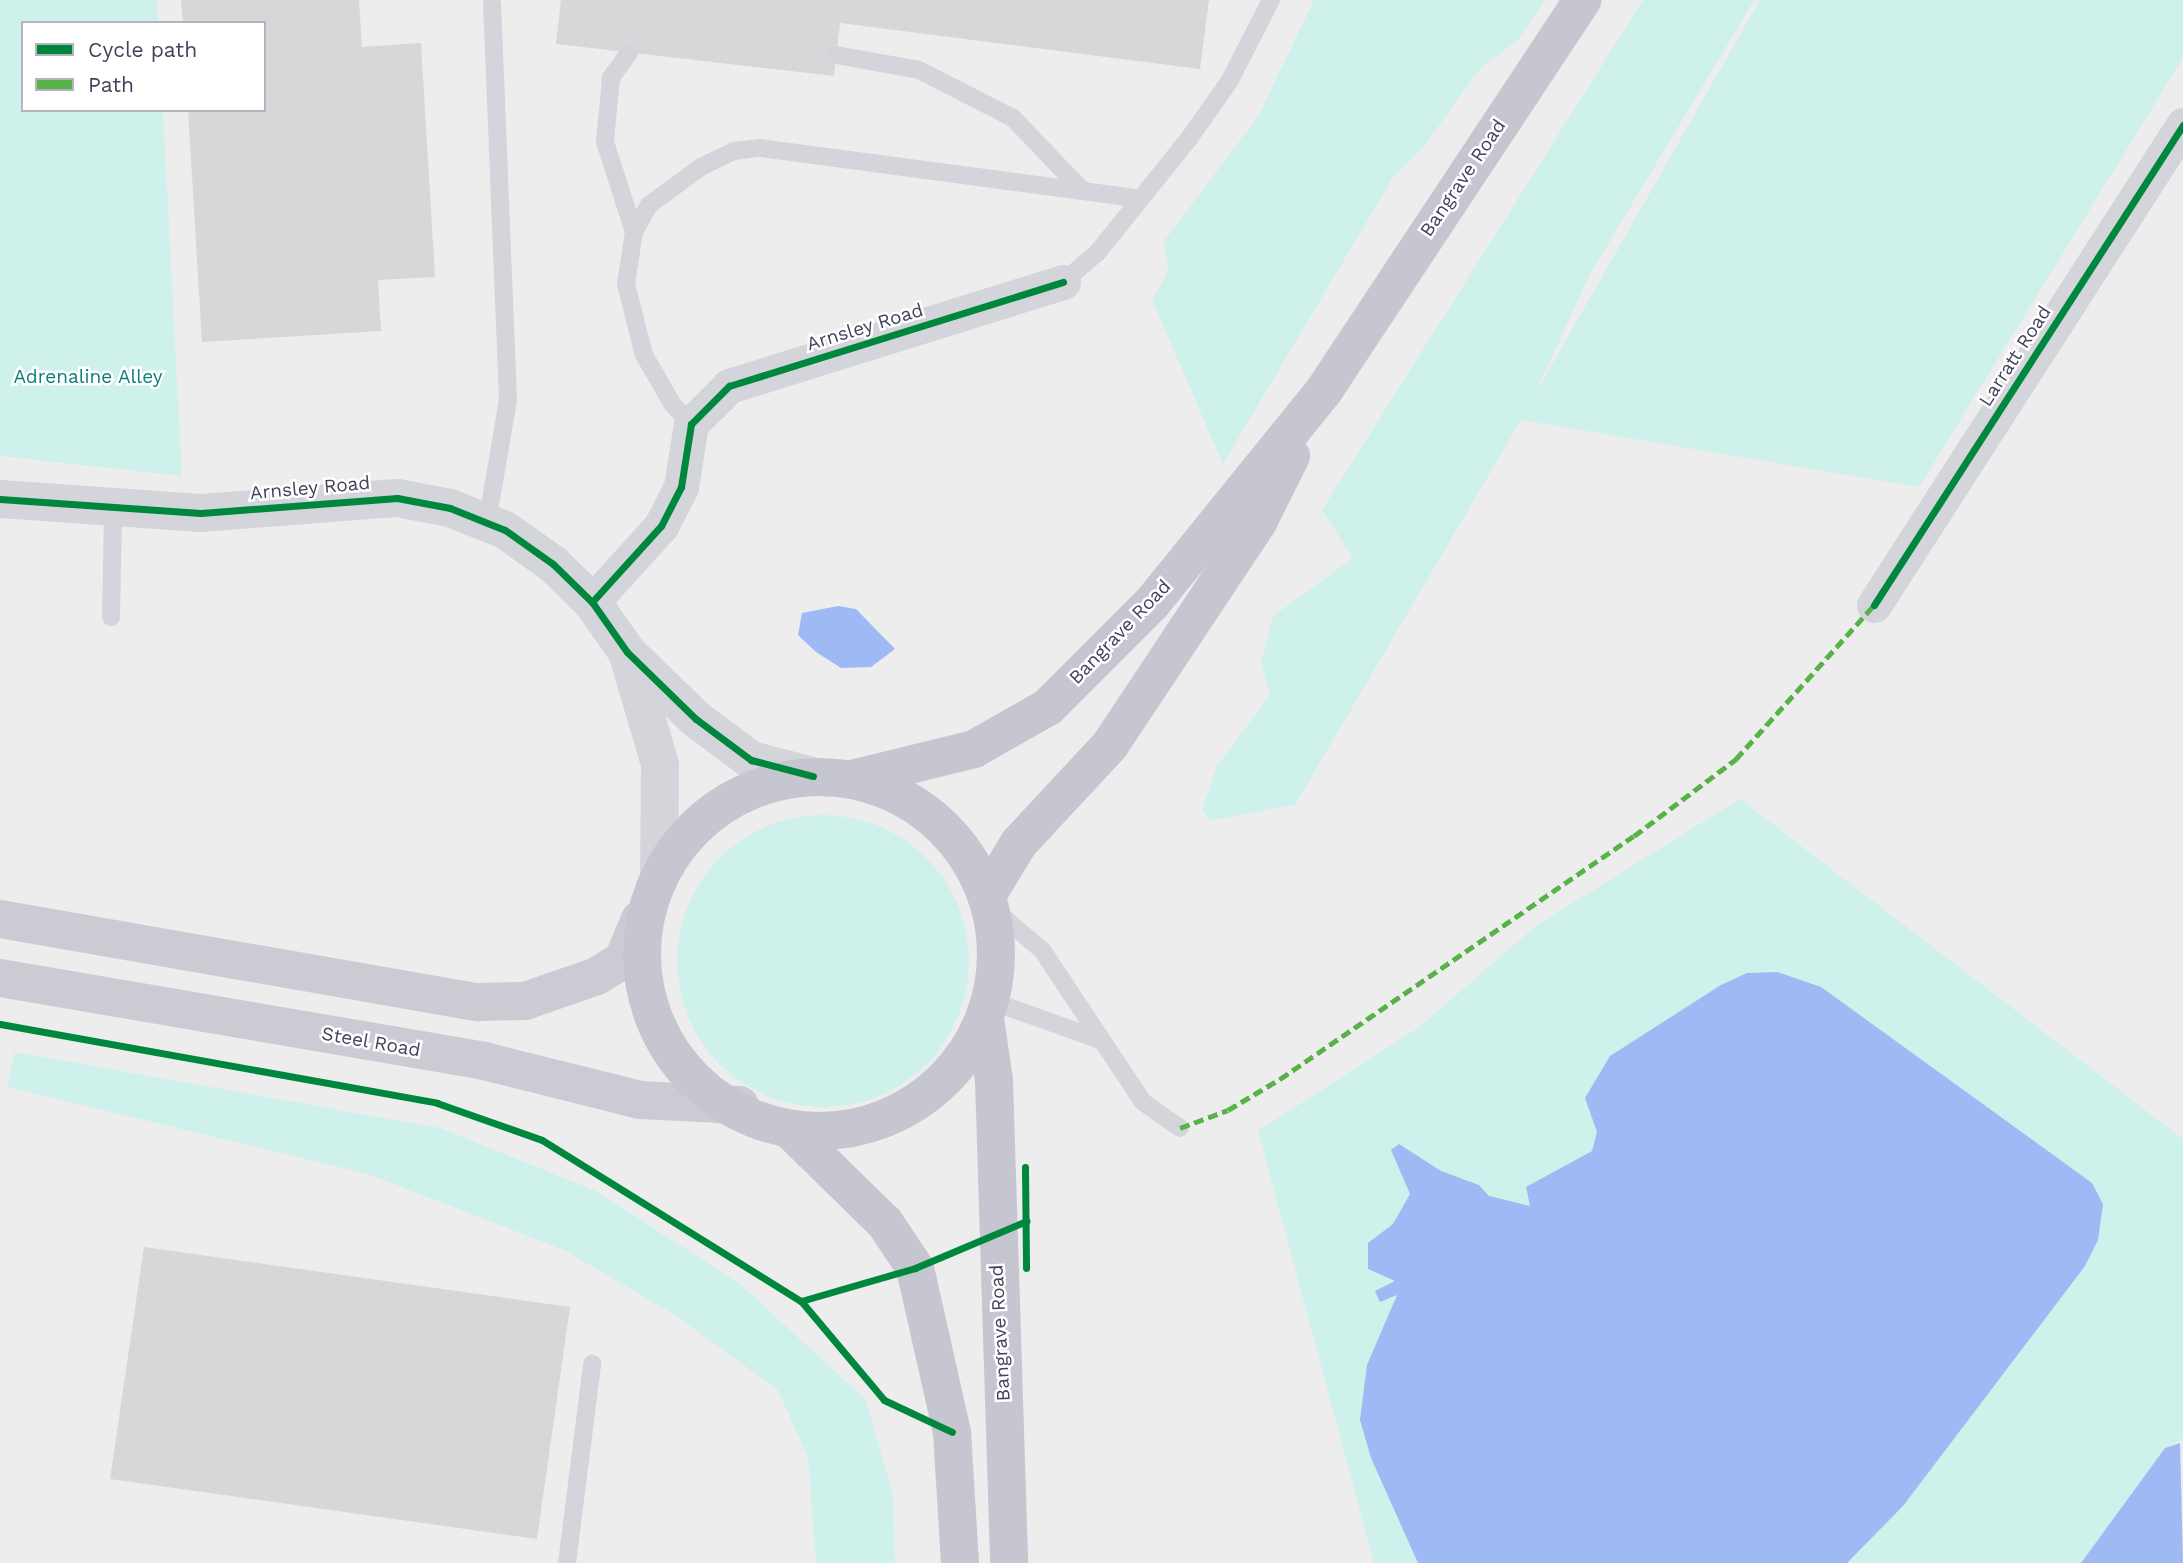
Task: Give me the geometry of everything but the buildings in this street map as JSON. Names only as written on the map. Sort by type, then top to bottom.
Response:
[{"type":"highway","name":"Bangrave Road","points":[[852,779],[974,749],[1048,707],[1152,603],[1323,391],[1582,0]]},
{"type":"highway","name":"Bangrave Road","points":[[1009,1563],[994,1080],[988,1010],[996,946],[990,901],[1019,844],[1110,745],[1163,668],[1258,522],[1323,391]]},
{"type":"highway","points":[[960,1563],[952,1432],[915,1268],[885,1223],[793,1133],[740,1105],[692,1073],[658,1027],[641,974],[640,919],[659,870],[687,832],[724,802],[767,783],[813,776],[852,779],[919,809],[957,841],[990,901]]},
{"type":"highway","points":[[793,1133],[852,1135],[906,1115],[949,1077],[988,1010]]},
{"type":"main road","points":[[0,919],[478,1002],[525,1001],[597,976],[623,960],[640,919]]},
{"type":"main road","name":"Steel Road","points":[[0,978],[484,1061],[640,1100],[740,1105]]},
{"type":"street","name":"Larratt Road","points":[[1874,605],[2183,125]]},
{"type":"street","name":"Arnsley Road","points":[[691,424],[729,386],[1063,282]]},
{"type":"street","points":[[592,602],[648,544],[673,508],[691,424]]},
{"type":"street","name":"Arnsley Road","points":[[0,499],[113,509],[201,513],[397,498],[487,523],[552,564],[592,602],[627,652],[696,719],[751,760],[813,776]]},
{"type":"street","name":"Arnsley Road","points":[[627,652],[660,764],[659,870]]},
{"type":"lane","points":[[1063,282],[1098,251],[1141,199],[1229,82],[1271,0]]},
{"type":"lane","points":[[487,523],[508,400],[492,4]]},
{"type":"lane","points":[[629,53],[611,78],[605,142],[634,232]]},
{"type":"lane","points":[[836,55],[919,70],[1013,117],[1083,191]]},
{"type":"lane","points":[[691,424],[673,405],[644,355],[633,320],[626,284],[634,232],[649,205],[669,187],[734,151],[760,148],[1141,199]]},
{"type":"lane","points":[[111,617],[113,509]]},
{"type":"lane","points":[[990,901],[1042,950],[1098,1039],[1143,1102],[1180,1128]]},
{"type":"lane","points":[[988,1010],[1098,1039]]},
{"type":"lane","points":[[567,1563],[592,1364]]},
{"type":"green space","name":"Adrenaline Alley","points":[[0,0],[157,0],[158,21],[21,21],[21,112],[163,112],[182,476],[0,456]]},
{"type":"green space","points":[[1314,0],[1545,0],[1517,41],[1482,66],[1424,146],[1392,179],[1223,464],[1152,300],[1168,271],[1164,241],[1259,115]]},
{"type":"green space","points":[[1643,0],[1754,0],[1589,276],[1534,396],[1760,0],[2183,0],[2183,58],[1919,487],[1521,420],[1295,805],[1211,820],[1202,811],[1217,766],[1270,695],[1261,662],[1273,616],[1353,558],[1322,510]]},
{"type":"green space","points":[[1740,799],[2183,1139],[2183,1439],[2165,1448],[2081,1563],[1374,1563],[1258,1131],[1418,1028],[1537,925]]},
{"type":"green space","points":[[823,815],[865,821],[892,832],[916,848],[936,868],[952,892],[963,919],[969,961],[963,1003],[952,1030],[936,1054],[916,1074],[892,1090],[865,1101],[823,1107],[781,1101],[754,1090],[730,1074],[710,1054],[694,1030],[683,1003],[677,961],[683,919],[694,892],[710,868],[730,848],[754,832],[781,821]]},
{"type":"green space","points":[[15,1052],[440,1128],[596,1191],[740,1284],[866,1400],[893,1494],[895,1563],[816,1563],[808,1457],[778,1390],[675,1315],[564,1250],[368,1174],[7,1087]]},
{"type":"water","points":[[838,606],[856,609],[895,649],[871,667],[841,668],[816,652],[798,635],[802,613]]},
{"type":"water","points":[[1777,972],[1821,987],[2092,1183],[2103,1204],[2098,1240],[2085,1266],[1903,1506],[1847,1563],[1418,1563],[1371,1458],[1360,1420],[1367,1365],[1397,1295],[1380,1302],[1375,1291],[1395,1281],[1368,1269],[1368,1243],[1393,1224],[1410,1194],[1391,1150],[1399,1144],[1441,1171],[1479,1185],[1489,1196],[1530,1206],[1526,1187],[1592,1151],[1597,1132],[1585,1098],[1610,1056],[1721,985],[1747,973]]},
{"type":"water","points":[[2180,1443],[2183,1563],[2081,1563],[2165,1448]]},
{"type":"marked path","points":[[1180,1128],[1228,1110],[1280,1079],[1634,836],[1736,759],[1874,605]]},
{"type":"cycle path","points":[[1874,605],[2183,125]]},
{"type":"cycle path","points":[[592,602],[661,526],[681,487],[691,424],[729,386],[1063,282]]},
{"type":"cycle path","points":[[0,499],[201,513],[397,498],[450,508],[505,530],[553,564],[592,602],[627,652],[696,719],[751,760],[813,776]]},
{"type":"cycle path","points":[[0,1024],[437,1103],[542,1140],[801,1301],[884,1400],[952,1432]]},
{"type":"cycle path","points":[[1025,1167],[1026,1268]]},
{"type":"cycle path","points":[[801,1301],[915,1268],[1026,1221]]}]
